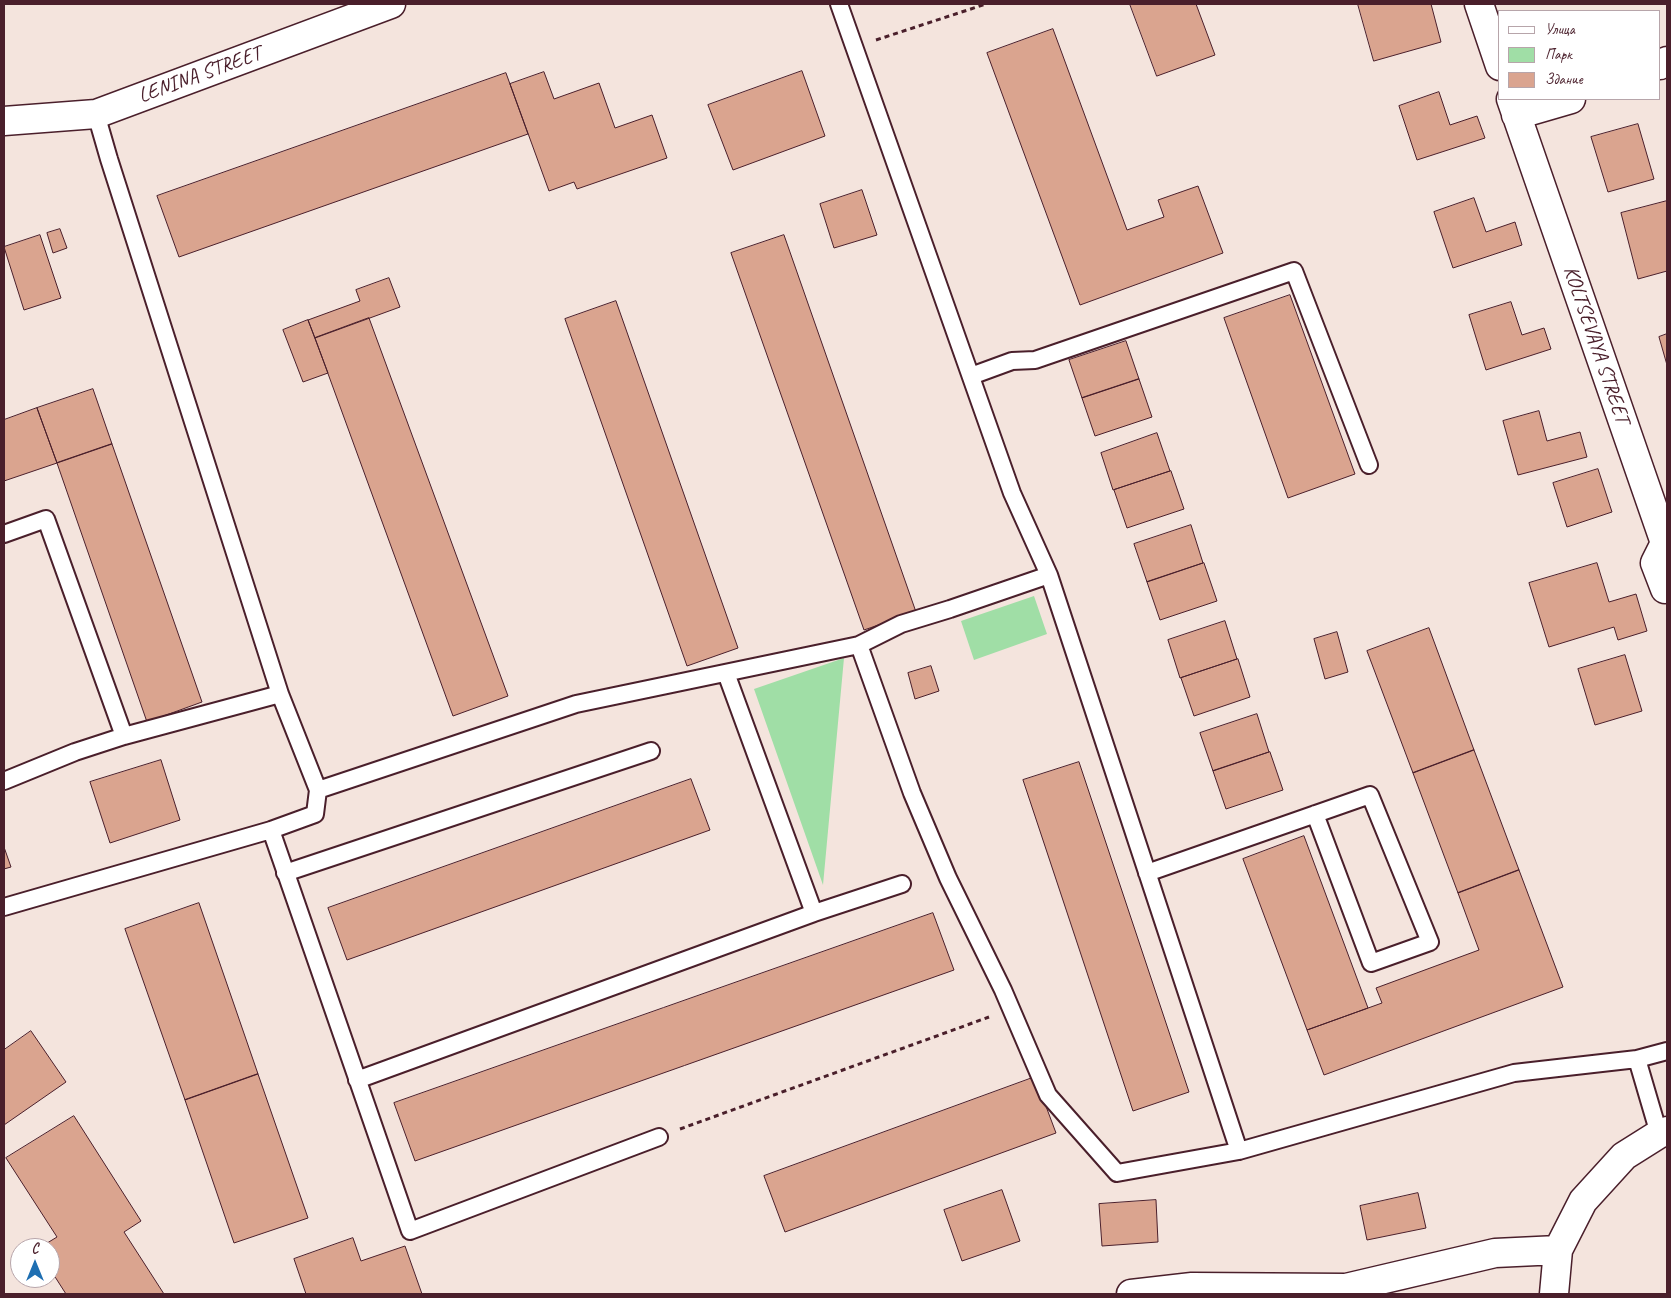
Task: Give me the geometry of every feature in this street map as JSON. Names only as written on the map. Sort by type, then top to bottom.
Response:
[{"type":"street","name":"LENINA STREET","points":[[4,121],[96,114],[391,4]]},
{"type":"street","points":[[1479,4],[1498,60]]},
{"type":"street","points":[[1513,107],[1564,100]]},
{"type":"street","name":"KOLTSEVAYA STREET","points":[[1513,107],[1665,543],[1655,563],[1665,589]]},
{"type":"street","points":[[1554,1294],[1558,1250],[1582,1201],[1624,1156],[1663,1133]]},
{"type":"street","points":[[1132,1294],[1192,1287],[1346,1291],[1495,1253],[1558,1250]]},
{"type":"lane","points":[[839,4],[1012,493],[1050,575],[1239,1151]]},
{"type":"lane","points":[[4,907],[271,830],[315,814],[318,790],[280,694],[96,114]]},
{"type":"lane","points":[[971,376],[1012,361],[1035,360],[1294,271],[1369,465]]},
{"type":"lane","points":[[4,534],[46,519],[124,736]]},
{"type":"lane","points":[[318,790],[576,704],[859,645],[900,624],[1050,575]]},
{"type":"lane","points":[[859,645],[912,793],[948,878],[1012,1009],[1048,1094],[1117,1173],[1239,1151],[1514,1073],[1637,1059],[1667,1051]]},
{"type":"lane","points":[[726,673],[814,913]]},
{"type":"lane","points":[[4,781],[75,752],[124,736],[280,694]]},
{"type":"lane","points":[[285,873],[651,751]]},
{"type":"lane","points":[[1148,873],[1315,814],[1370,795],[1430,942],[1371,963],[1315,814]]},
{"type":"lane","points":[[271,830],[410,1231],[659,1137]]},
{"type":"lane","points":[[357,1080],[814,913],[902,884]]},
{"type":"lane","points":[[1637,1059],[1663,1133]]},
{"type":"path","points":[[854,47],[986,4]]},
{"type":"path","points":[[659,1137],[1012,1009]]},
{"type":"green space","points":[[1034,596],[1047,634],[974,660],[961,621]]},
{"type":"green space","points":[[844,658],[823,885],[754,689]]},
{"type":"building","points":[[1130,4],[1196,4],[1215,55],[1157,76]]},
{"type":"building","points":[[1358,4],[1431,4],[1441,42],[1374,61]]},
{"type":"building","points":[[1053,29],[1127,230],[1164,217],[1158,200],[1198,186],[1223,253],[1080,305],[987,53]]},
{"type":"building","points":[[802,71],[825,136],[733,170],[708,105]]},
{"type":"building","points":[[544,72],[554,99],[599,83],[615,128],[652,115],[667,158],[577,189],[574,182],[549,191],[510,84]]},
{"type":"building","points":[[506,73],[528,134],[179,257],[157,196]]},
{"type":"building","points":[[1439,92],[1450,125],[1477,116],[1485,138],[1417,160],[1399,106]]},
{"type":"building","points":[[1638,124],[1654,179],[1608,192],[1591,137]]},
{"type":"building","points":[[862,190],[877,235],[834,248],[820,204]]},
{"type":"building","points":[[1474,198],[1486,232],[1515,222],[1522,245],[1453,268],[1434,212]]},
{"type":"building","points":[[1667,201],[1667,271],[1638,279],[1621,213]]},
{"type":"building","points":[[60,229],[67,248],[53,253],[47,233]]},
{"type":"building","points":[[40,235],[61,298],[24,310],[4,247]]},
{"type":"building","points":[[784,235],[916,612],[864,630],[731,253]]},
{"type":"building","points":[[389,278],[400,307],[315,338],[308,320],[360,301],[356,290]]},
{"type":"building","points":[[1290,295],[1355,474],[1288,498],[1224,318]]},
{"type":"building","points":[[616,301],[738,648],[687,666],[565,319]]},
{"type":"building","points":[[1511,302],[1522,335],[1544,328],[1551,349],[1486,370],[1469,315]]},
{"type":"building","points":[[369,318],[508,696],[453,716],[315,338]]},
{"type":"building","points":[[308,320],[328,373],[303,382],[283,330]]},
{"type":"building","points":[[1667,334],[1667,365],[1659,337]]},
{"type":"building","points":[[1126,341],[1139,379],[1082,398],[1069,360]]},
{"type":"building","points":[[1139,379],[1152,417],[1095,436],[1082,398]]},
{"type":"building","points":[[93,389],[112,444],[57,463],[37,408]]},
{"type":"building","points":[[37,408],[57,463],[4,481],[4,420]]},
{"type":"building","points":[[1539,411],[1547,441],[1580,432],[1587,457],[1518,475],[1503,421]]},
{"type":"building","points":[[1157,433],[1170,471],[1113,490],[1101,453]]},
{"type":"building","points":[[112,444],[202,702],[147,722],[57,463]]},
{"type":"building","points":[[1598,469],[1612,512],[1567,527],[1553,483]]},
{"type":"building","points":[[1171,471],[1184,509],[1127,528],[1114,490]]},
{"type":"building","points":[[1191,525],[1203,563],[1147,582],[1134,544]]},
{"type":"building","points":[[1204,563],[1217,601],[1160,620],[1147,582]]},
{"type":"building","points":[[1597,563],[1609,602],[1636,594],[1647,631],[1618,640],[1614,627],[1549,647],[1529,583]]},
{"type":"building","points":[[1225,621],[1237,659],[1180,678],[1168,640]]},
{"type":"building","points":[[1429,628],[1474,750],[1413,773],[1367,651]]},
{"type":"building","points":[[1337,632],[1348,672],[1325,679],[1314,639]]},
{"type":"building","points":[[1625,655],[1642,711],[1595,725],[1578,669]]},
{"type":"building","points":[[1238,659],[1250,697],[1194,716],[1181,678]]},
{"type":"building","points":[[931,666],[939,691],[915,699],[908,673]]},
{"type":"building","points":[[1257,714],[1269,752],[1213,771],[1200,733]]},
{"type":"building","points":[[1474,750],[1519,870],[1458,893],[1413,773]]},
{"type":"building","points":[[1270,752],[1283,790],[1226,809],[1213,771]]},
{"type":"building","points":[[161,760],[180,820],[110,843],[90,782]]},
{"type":"building","points":[[1079,762],[1189,1092],[1133,1111],[1023,780]]},
{"type":"building","points":[[691,779],[710,830],[347,960],[328,908]]},
{"type":"building","points":[[1304,836],[1368,1008],[1307,1030],[1243,859]]},
{"type":"building","points":[[4,847],[11,867],[4,869]]},
{"type":"building","points":[[1519,870],[1563,987],[1324,1075],[1307,1030],[1382,1003],[1376,988],[1479,950],[1458,893]]},
{"type":"building","points":[[199,903],[258,1074],[185,1100],[125,929]]},
{"type":"building","points":[[933,913],[954,970],[415,1161],[394,1103]]},
{"type":"building","points":[[31,1031],[66,1082],[4,1125],[4,1050]]},
{"type":"building","points":[[258,1074],[308,1218],[234,1243],[185,1100]]},
{"type":"building","points":[[1035,1077],[1056,1133],[785,1232],[764,1176]]},
{"type":"building","points":[[74,1116],[141,1221],[124,1232],[164,1294],[66,1294],[60,1285],[60,1238],[55,1238],[57,1237],[6,1158]]},
{"type":"building","points":[[1002,1190],[1020,1241],[962,1261],[944,1210]]},
{"type":"building","points":[[1418,1193],[1426,1228],[1367,1240],[1360,1206]]},
{"type":"building","points":[[1156,1200],[1158,1242],[1102,1246],[1099,1204]]},
{"type":"building","points":[[353,1238],[361,1261],[405,1246],[422,1294],[306,1294],[294,1259]]}]
